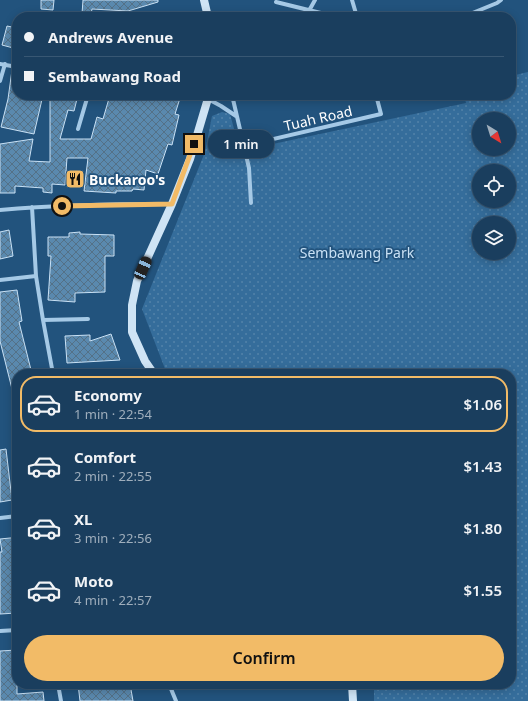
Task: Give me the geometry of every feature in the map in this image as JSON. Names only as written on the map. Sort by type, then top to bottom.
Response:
[{"type":"street","points":[[204,0],[207,12]]},
{"type":"street","points":[[310,9],[315,0]]},
{"type":"street","points":[[352,0],[356,12]]},
{"type":"street","points":[[475,12],[501,0]]},
{"type":"street","points":[[276,2],[320,12]]},
{"type":"street","points":[[0,81],[2,64],[12,65]]},
{"type":"street","points":[[78,129],[87,100]]},
{"type":"street","points":[[151,369],[145,361],[132,332],[132,305],[137,281],[172,204],[190,159],[208,100]]},
{"type":"street","points":[[213,100],[236,116]]},
{"type":"street","points":[[233,100],[248,168],[251,203]]},
{"type":"street","name":"Tuah Road","points":[[243,146],[381,114],[377,100]]},
{"type":"street","points":[[0,210],[32,207],[172,204]]},
{"type":"street","points":[[32,207],[36,276],[52,369]]},
{"type":"street","points":[[0,280],[36,276]]},
{"type":"street","points":[[43,320],[88,319]]},
{"type":"street","points":[[0,518],[12,517]]},
{"type":"street","points":[[0,631],[12,630]]},
{"type":"street","points":[[59,689],[61,701]]},
{"type":"street","points":[[171,689],[176,701]]},
{"type":"street","points":[[352,689],[353,701]]},
{"type":"green space","name":"Sembawang Park","points":[[528,72],[528,701],[374,701],[374,689],[516,689],[516,369],[165,369],[142,309],[205,152],[212,116],[222,112],[230,114],[240,151],[466,103],[465,100],[516,100],[516,75]]},
{"type":"building","points":[[41,0],[54,0],[53,10],[41,9]]},
{"type":"building","points":[[83,0],[158,0],[158,2],[128,11],[92,9],[91,12],[82,12]]},
{"type":"building","points":[[7,26],[12,27],[12,48],[2,45]]},
{"type":"building","points":[[12,70],[12,100],[42,100],[34,134],[1,127],[8,99]]},
{"type":"building","points":[[50,100],[77,100],[74,111],[68,110],[60,139],[91,139],[97,117],[103,119],[109,100],[179,100],[175,114],[179,115],[172,145],[168,144],[158,174],[146,170],[144,190],[133,189],[132,191],[116,191],[116,193],[84,191],[88,158],[67,158],[65,185],[52,184],[52,193],[43,192],[43,188],[15,186],[15,193],[0,193],[0,144],[33,139],[29,161],[50,162]]},
{"type":"building","points":[[9,230],[13,256],[0,259],[0,232]]},
{"type":"building","points":[[80,232],[80,234],[114,235],[114,256],[105,256],[105,292],[75,293],[75,302],[48,300],[51,256],[48,256],[48,237],[69,237],[69,233]]},
{"type":"building","points":[[17,290],[22,321],[19,322],[31,369],[12,369],[12,389],[0,341],[0,292]]},
{"type":"building","points":[[111,334],[120,360],[67,363],[65,336],[90,335],[90,341]]},
{"type":"building","points":[[6,449],[12,500],[0,502],[0,450]]},
{"type":"building","points":[[12,538],[12,613],[0,614],[0,552],[2,552],[0,539]]},
{"type":"building","points":[[12,650],[12,689],[17,689],[17,694],[43,692],[44,701],[0,701],[0,651]]},
{"type":"building","points":[[79,689],[131,689],[133,701],[80,701]]},
{"type":"place","name":"Buckaroo's","points":[[75,179]]},
{"type":"route","points":[[62,206],[172,204],[190,159],[194,144]]}]
